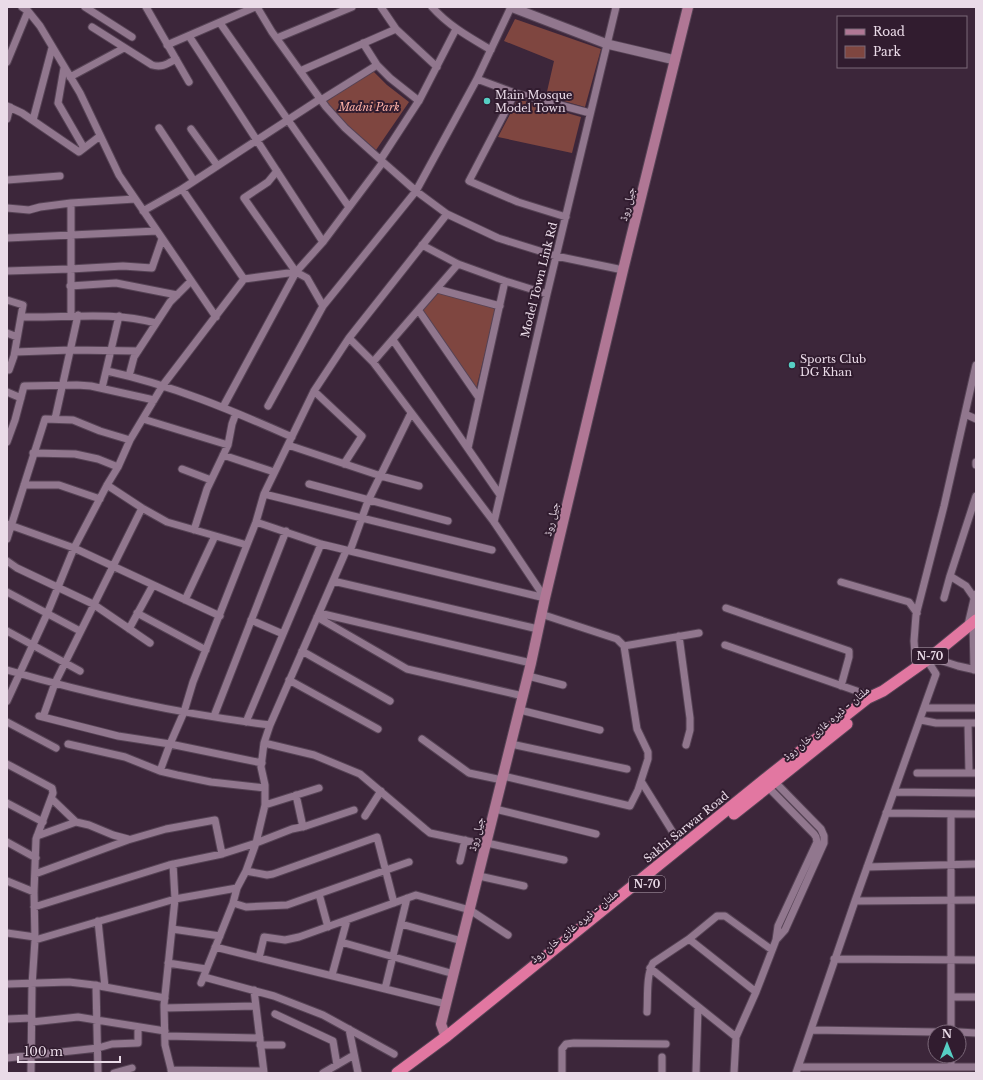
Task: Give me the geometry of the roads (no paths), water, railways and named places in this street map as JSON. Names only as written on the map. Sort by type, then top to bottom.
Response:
[{"type":"highway","name":"Sakhi Sarwar Road","points":[[397,1073],[535,969],[619,902],[682,847],[719,822],[770,775],[871,696],[883,691],[973,622]]},
{"type":"highway","name":"ملتان - ڈیرہ غازی خان روڈ","points":[[619,902],[719,822],[771,785],[872,704],[883,691]]},
{"type":"highway","name":"ملتان - ڈیرہ غازی خان روڈ","points":[[409,1073],[452,1041],[535,969]]},
{"type":"main road","name":"جیل روڈ","points":[[447,1036],[441,1024],[520,710],[623,270],[688,7]]},
{"type":"street","points":[[85,7],[132,38]]},
{"type":"street","points":[[167,45],[256,7],[276,38],[320,99],[345,128],[416,191],[447,214],[498,238],[556,256],[623,270]]},
{"type":"street","points":[[276,38],[352,7]]},
{"type":"street","points":[[381,7],[396,28],[437,67]]},
{"type":"street","points":[[432,7],[440,16],[456,29],[491,50]]},
{"type":"street","points":[[268,406],[324,306],[416,191],[477,79],[511,7],[607,44],[675,60]]},
{"type":"street","name":"Model Town Link Rd","points":[[494,522],[616,7]]},
{"type":"street","points":[[149,8],[167,45],[189,82]]},
{"type":"street","points":[[7,61],[25,9],[40,26],[70,77],[119,175],[216,317]]},
{"type":"street","points":[[220,23],[348,207]]},
{"type":"street","points":[[92,27],[152,66],[164,66],[176,59]]},
{"type":"street","points":[[300,71],[396,28]]},
{"type":"street","points":[[222,406],[296,272],[323,242],[382,161],[420,100],[456,29]]},
{"type":"street","points":[[189,36],[323,242]]},
{"type":"street","points":[[363,43],[377,65],[390,78],[420,100]]},
{"type":"street","points":[[33,120],[52,48]]},
{"type":"street","points":[[70,77],[124,48]]},
{"type":"street","points":[[143,211],[182,189],[320,99],[377,65]]},
{"type":"street","points":[[64,68],[58,103],[84,148]]},
{"type":"street","points":[[477,79],[515,93],[590,113]]},
{"type":"street","points":[[515,93],[469,181],[518,202],[566,217]]},
{"type":"street","points":[[7,119],[9,107],[33,120],[79,152],[100,136]]},
{"type":"street","points":[[159,128],[194,181]]},
{"type":"street","points":[[191,129],[217,165]]},
{"type":"street","points":[[277,171],[268,182],[244,198],[296,272],[307,278],[324,306]]},
{"type":"street","points":[[7,180],[60,176]]},
{"type":"street","points":[[182,189],[244,279]]},
{"type":"street","points":[[7,208],[28,210],[71,203],[135,199]]},
{"type":"street","points":[[71,203],[71,316]]},
{"type":"street","points":[[160,771],[184,712],[193,682],[256,522],[264,494],[314,390],[349,338],[447,214]]},
{"type":"street","points":[[7,238],[157,231]]},
{"type":"street","points":[[7,271],[123,266],[152,268],[162,239]]},
{"type":"street","points":[[422,245],[458,264],[547,294]]},
{"type":"street","points":[[373,362],[419,311],[458,264]]},
{"type":"street","points":[[7,701],[47,614],[74,548],[118,467],[130,440],[163,385],[244,279],[296,272]]},
{"type":"street","points":[[129,376],[134,357],[170,302],[191,280]]},
{"type":"street","points":[[468,448],[505,281]]},
{"type":"street","points":[[70,286],[116,283],[177,295]]},
{"type":"street","points":[[437,289],[500,306]]},
{"type":"street","points":[[7,300],[23,305],[15,352],[9,370],[7,369]]},
{"type":"street","points":[[419,311],[479,398]]},
{"type":"street","points":[[21,317],[54,318],[78,315],[120,316],[142,319],[156,323]]},
{"type":"street","points":[[55,419],[78,315]]},
{"type":"street","points":[[102,388],[120,316]]},
{"type":"street","points":[[7,333],[18,337]]},
{"type":"street","points":[[349,338],[373,362],[494,522],[545,598]]},
{"type":"street","points":[[393,340],[500,495]]},
{"type":"street","points":[[15,352],[71,350],[138,351]]},
{"type":"street","points":[[916,667],[914,641],[917,613],[944,506],[976,365]]},
{"type":"street","points":[[107,371],[163,385],[222,406],[292,438]]},
{"type":"street","points":[[7,442],[16,420],[24,386],[77,385],[102,388],[154,400]]},
{"type":"street","points":[[314,390],[362,436],[344,464]]},
{"type":"street","points":[[7,392],[21,398]]},
{"type":"street","points":[[194,530],[211,480],[228,445],[232,424],[236,413]]},
{"type":"street","points":[[394,1054],[323,1015],[274,996],[254,990],[202,980],[256,843],[265,805],[265,788],[261,767],[264,743],[270,725],[333,581],[348,551],[368,501],[411,413]]},
{"type":"street","points":[[965,414],[976,419]]},
{"type":"street","points":[[7,539],[9,525],[24,485],[45,419],[73,420],[100,431],[130,440]]},
{"type":"street","points":[[143,419],[228,445]]},
{"type":"street","points":[[288,445],[380,476],[419,486]]},
{"type":"street","points":[[33,453],[75,454],[118,467]]},
{"type":"street","points":[[223,455],[274,472]]},
{"type":"street","points":[[182,469],[211,480]]},
{"type":"street","points":[[309,484],[368,501],[448,521]]},
{"type":"street","points":[[24,485],[60,485],[100,499]]},
{"type":"street","points":[[107,485],[142,508],[167,522],[247,545]]},
{"type":"street","points":[[264,494],[492,550]]},
{"type":"street","points":[[944,598],[976,496]]},
{"type":"street","points":[[142,508],[93,604],[55,683],[41,717],[118,736],[170,744],[262,763]]},
{"type":"street","points":[[256,522],[321,544],[545,598]]},
{"type":"street","points":[[9,525],[74,548],[220,616]]},
{"type":"street","points":[[214,716],[286,531]]},
{"type":"street","points":[[185,600],[215,536]]},
{"type":"street","points":[[246,722],[321,544]]},
{"type":"street","points":[[7,561],[17,568],[93,604],[150,643]]},
{"type":"street","points":[[928,658],[975,670],[973,622],[976,597],[966,586],[950,576]]},
{"type":"street","points":[[333,581],[538,630]]},
{"type":"street","points":[[841,582],[909,602],[917,613]]},
{"type":"street","points":[[129,629],[153,585]]},
{"type":"street","points":[[7,592],[80,631]]},
{"type":"street","points":[[726,608],[849,651],[849,657],[841,686]]},
{"type":"street","points":[[138,613],[206,650]]},
{"type":"street","points":[[422,739],[469,773],[503,778],[630,806],[641,781],[648,759],[648,752],[637,729],[624,646],[617,639],[542,614]]},
{"type":"street","points":[[318,615],[531,663]]},
{"type":"street","points":[[318,615],[407,669],[523,696]]},
{"type":"street","points":[[251,620],[283,634]]},
{"type":"street","points":[[7,632],[80,671]]},
{"type":"street","points":[[624,646],[699,632]]},
{"type":"street","points":[[679,636],[690,718],[690,730],[686,745]]},
{"type":"street","points":[[724,645],[871,696]]},
{"type":"street","points":[[302,651],[390,702]]},
{"type":"street","points":[[928,658],[936,674],[834,959],[798,1070],[900,1070],[976,1067]]},
{"type":"street","points":[[7,670],[116,699],[184,712],[270,725]]},
{"type":"street","points":[[528,676],[563,685]]},
{"type":"street","points":[[289,680],[378,729]]},
{"type":"street","points":[[925,708],[976,708]]},
{"type":"street","points":[[520,710],[600,730]]},
{"type":"street","points":[[920,720],[936,723],[976,723]]},
{"type":"street","points":[[7,722],[56,748]]},
{"type":"street","points":[[917,773],[972,773],[968,723]]},
{"type":"street","points":[[264,743],[320,757],[360,774],[430,833],[564,860]]},
{"type":"street","points":[[68,744],[125,757],[160,771],[211,782],[265,788]]},
{"type":"street","points":[[511,744],[627,769]]},
{"type":"street","points":[[7,764],[52,788],[53,793],[36,839],[31,1073]]},
{"type":"street","points":[[641,781],[682,847]]},
{"type":"street","points":[[734,1073],[736,1037],[756,992],[776,940],[778,926],[824,843],[823,833],[811,820],[771,785]]},
{"type":"street","points":[[771,785],[816,836],[816,842],[799,888]]},
{"type":"street","points":[[265,805],[319,788]]},
{"type":"street","points":[[365,816],[381,791]]},
{"type":"street","points":[[894,792],[976,793]]},
{"type":"street","points":[[296,795],[303,827]]},
{"type":"street","points":[[52,799],[76,822],[89,825],[128,840]]},
{"type":"street","points":[[7,803],[43,822]]},
{"type":"street","points":[[495,809],[596,834]]},
{"type":"street","points":[[34,908],[173,864],[222,854],[292,829],[303,827],[354,810]]},
{"type":"street","points":[[886,813],[976,814]]},
{"type":"street","points":[[951,814],[951,1024]]},
{"type":"street","points":[[35,874],[128,840],[166,829],[214,820],[222,854]]},
{"type":"street","points":[[806,826],[811,820]]},
{"type":"street","points":[[37,836],[76,822]]},
{"type":"street","points":[[246,871],[267,875],[273,874],[377,837],[394,903]]},
{"type":"street","points":[[460,861],[465,840]]},
{"type":"street","points":[[7,842],[36,858]]},
{"type":"street","points":[[233,904],[246,907],[287,905],[409,862]]},
{"type":"street","points":[[173,864],[175,899],[164,1008],[165,1045],[172,1071],[264,1072],[254,990]]},
{"type":"street","points":[[867,867],[976,864]]},
{"type":"street","points":[[478,876],[524,886]]},
{"type":"street","points":[[7,881],[34,892]]},
{"type":"street","points":[[7,933],[35,938],[175,899],[237,888]]},
{"type":"street","points":[[319,894],[328,926]]},
{"type":"street","points":[[259,958],[264,937],[285,940],[299,937],[416,895],[470,910],[508,936]]},
{"type":"street","points":[[385,989],[407,898]]},
{"type":"street","points":[[855,901],[976,900]]},
{"type":"street","points":[[647,1012],[650,968],[653,963],[689,939],[717,916],[722,916],[772,950]]},
{"type":"street","points":[[332,975],[347,920]]},
{"type":"street","points":[[98,921],[105,987]]},
{"type":"street","points":[[401,924],[462,941]]},
{"type":"street","points":[[172,929],[220,936]]},
{"type":"street","points":[[689,939],[756,992]]},
{"type":"street","points":[[341,942],[454,974]]},
{"type":"street","points":[[215,947],[446,1004]]},
{"type":"street","points":[[834,959],[976,960]]},
{"type":"street","points":[[168,963],[206,969]]},
{"type":"street","points":[[650,968],[736,1037]]},
{"type":"street","points":[[7,984],[69,982],[96,985],[165,998]]},
{"type":"street","points":[[96,985],[98,1073]]},
{"type":"street","points":[[951,997],[976,997]]},
{"type":"street","points":[[164,1008],[256,1006]]},
{"type":"street","points":[[696,1073],[698,1007]]},
{"type":"street","points":[[275,1014],[333,1041],[337,1065]]},
{"type":"street","points":[[7,1019],[32,1020],[78,1018],[138,1026],[165,1033],[282,1045]]},
{"type":"street","points":[[7,1058],[98,1048],[112,1044],[138,1043],[138,1026]]},
{"type":"street","points":[[349,1030],[358,1073]]},
{"type":"street","points":[[811,1030],[927,1032]]},
{"type":"street","points":[[562,1073],[562,1049],[566,1044],[666,1044]]},
{"type":"street","points":[[323,1073],[354,1055]]},
{"type":"street","points":[[662,1057],[662,1073]]},
{"type":"street","points":[[114,1073],[132,1068]]},
{"type":"place","name":"Main Mosque Model Town","points":[[487,101]]},
{"type":"place","name":"Sports Club DG Khan","points":[[792,365]]},
{"type":"park label","name":"Madni Park","points":[[369,107]]}]
